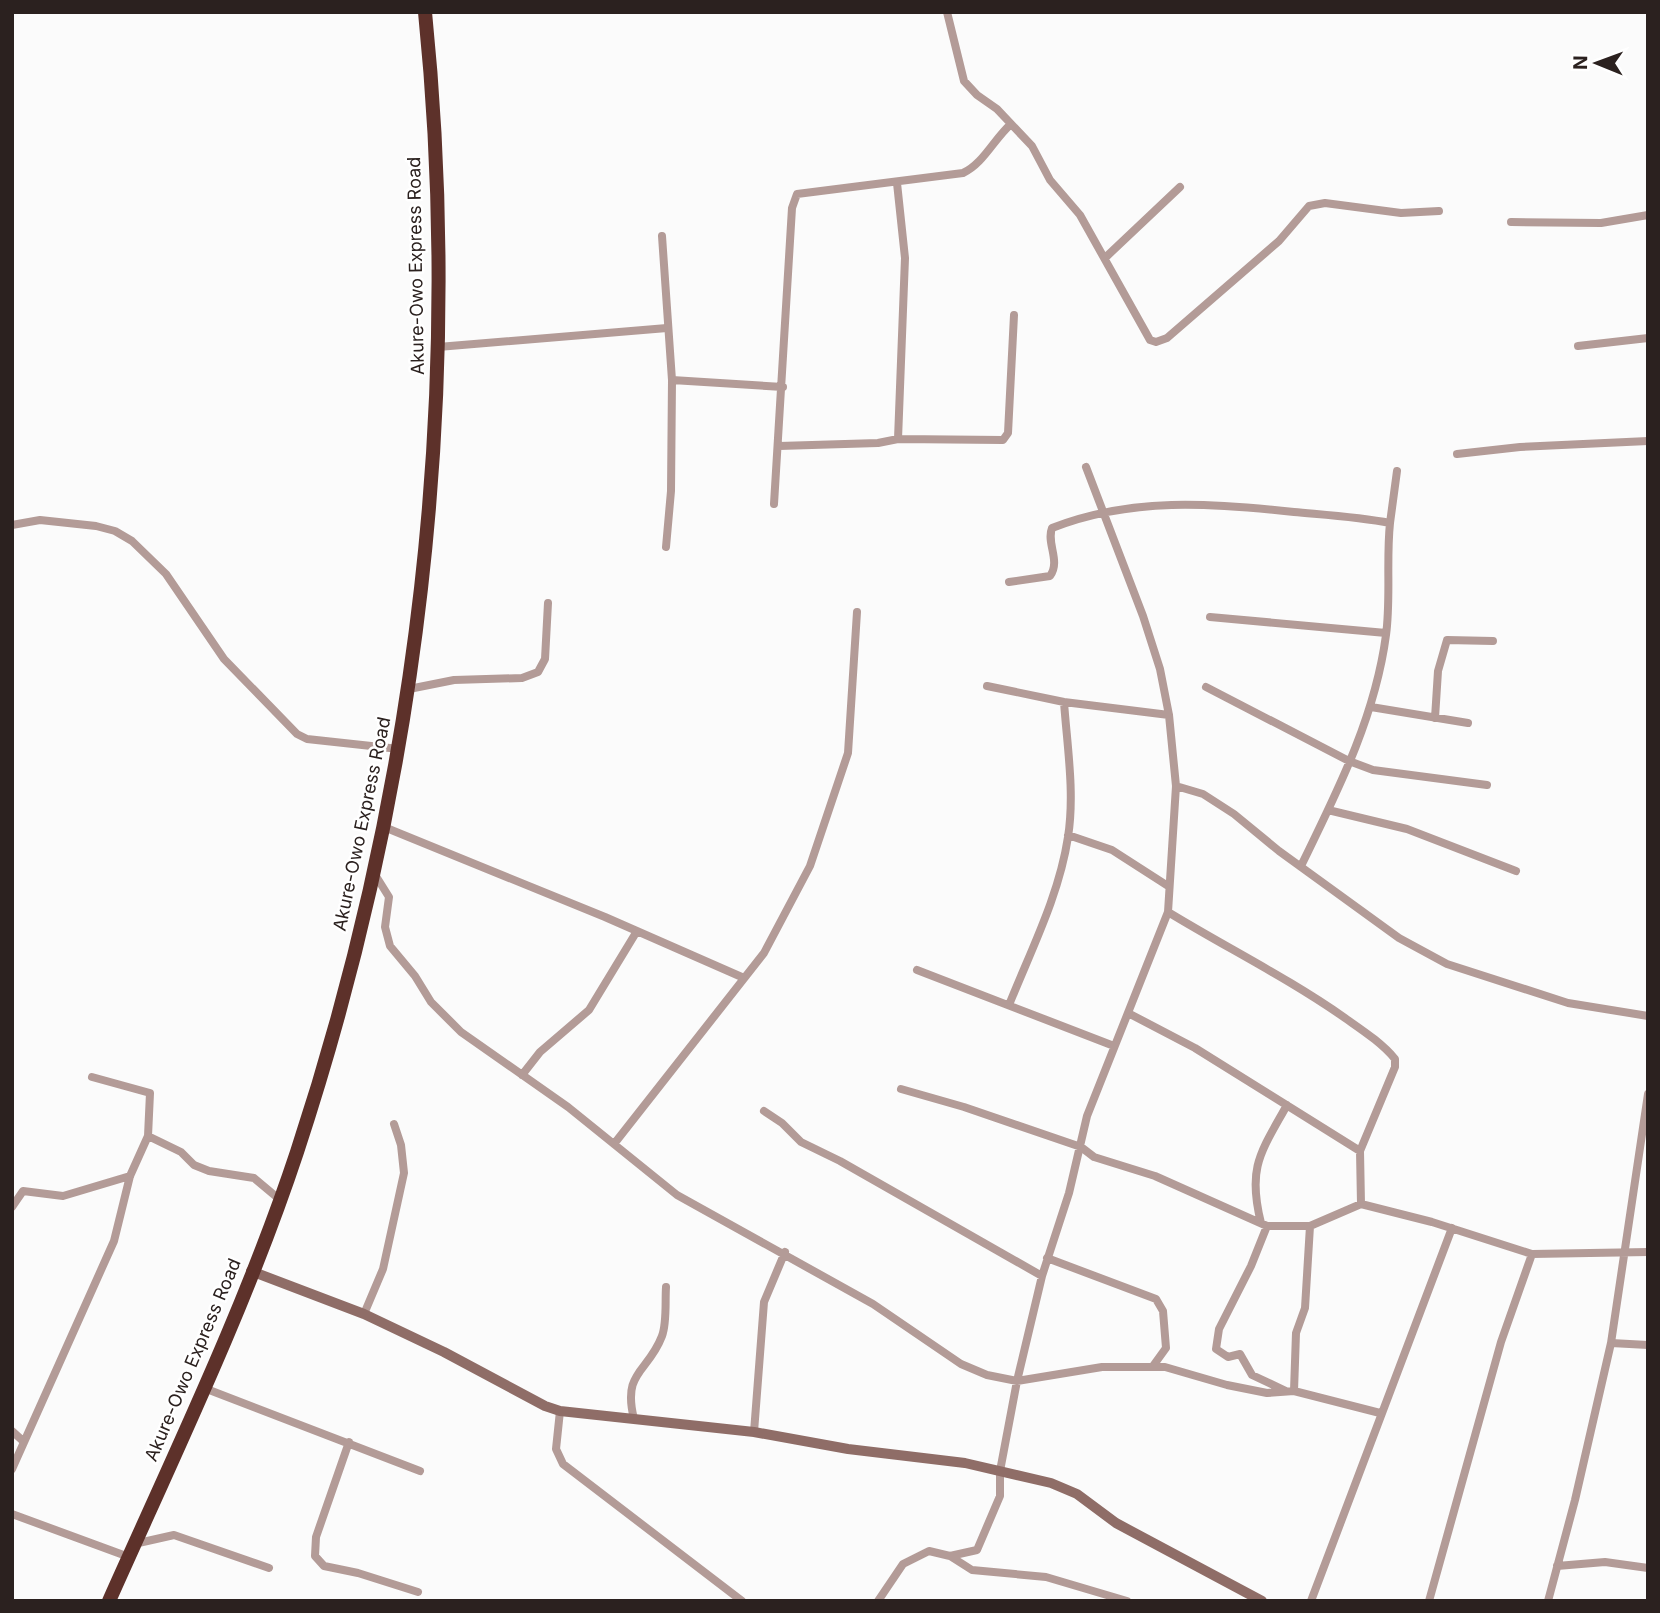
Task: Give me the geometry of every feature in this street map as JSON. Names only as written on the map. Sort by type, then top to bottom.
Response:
[{"type":"highway","name":"Akure-Owo Express Road","points":[[110,1601],[204,1388],[300,1139],[374,873],[400,749],[420,613],[433,469],[438,346],[434,144],[425,12]]},
{"type":"street","points":[[947,12],[957,64],[964,81],[1032,146],[1049,180],[1080,215],[1106,257],[1146,336],[1156,342],[1167,338],[1276,244],[1309,206],[1325,202],[1401,213],[1439,211]]},
{"type":"street","points":[[774,504],[794,198],[801,192],[955,175],[972,169],[1011,124]]},
{"type":"street","points":[[897,183],[905,258],[898,439]]},
{"type":"street","points":[[1106,257],[1180,187]]},
{"type":"street","points":[[1511,222],[1601,223],[1648,215]]},
{"type":"street","points":[[662,236],[672,380],[671,491],[666,547]]},
{"type":"street","points":[[779,446],[878,443],[898,439],[1003,440],[1008,433],[1014,315]]},
{"type":"street","points":[[438,346],[667,328]]},
{"type":"street","points":[[1578,346],[1648,338]]},
{"type":"street","points":[[672,380],[783,387]]},
{"type":"street","points":[[1457,454],[1520,447],[1648,441]]},
{"type":"street","points":[[950,1556],[971,1553],[981,1546],[1000,1496],[1000,1471],[1017,1381],[1042,1276],[1061,1222],[1087,1116],[1167,912],[1176,786],[1169,715],[1160,670],[1143,615],[1086,467]]},
{"type":"street","points":[[1301,866],[1328,810],[1371,707],[1386,633],[1391,591],[1390,523],[1397,471]]},
{"type":"street","points":[[1009,582],[1049,576],[1055,562],[1050,534],[1052,528],[1104,510],[1153,503],[1247,507],[1390,523]]},
{"type":"street","points":[[12,525],[40,520],[96,526],[115,531],[132,541],[166,575],[224,659],[297,734],[320,741],[400,749]]},
{"type":"street","points":[[409,689],[454,680],[522,678],[538,672],[545,660],[548,604]]},
{"type":"street","points":[[614,1144],[771,942],[810,866],[840,783],[852,717],[857,612]]},
{"type":"street","points":[[1210,617],[1386,633]]},
{"type":"street","points":[[1435,718],[1438,671],[1447,640],[1493,641]]},
{"type":"street","points":[[986,686],[1064,702],[1169,715]]},
{"type":"street","points":[[1206,687],[1349,761],[1373,769],[1487,785]]},
{"type":"street","points":[[1009,1005],[1049,910],[1068,835],[1069,769],[1064,702]]},
{"type":"street","points":[[1371,707],[1468,723]]},
{"type":"street","points":[[1176,786],[1203,794],[1234,814],[1399,938],[1447,964],[1568,1003],[1648,1016]]},
{"type":"street","points":[[1328,810],[1407,829],[1516,871]]},
{"type":"street","points":[[384,827],[637,930],[744,978]]},
{"type":"street","points":[[1068,835],[1112,850],[1168,886]]},
{"type":"street","points":[[374,873],[389,897],[385,927],[390,946],[415,976],[431,1002],[461,1032],[614,1144],[677,1195],[785,1252],[873,1304],[961,1364],[987,1375],[1017,1381],[1102,1367],[1153,1366],[1260,1392],[1290,1391]]},
{"type":"street","points":[[1167,912],[1225,947],[1287,978],[1390,1052],[1395,1059],[1395,1067],[1360,1151],[1362,1204]]},
{"type":"street","points":[[522,1075],[540,1052],[589,1010],[637,930]]},
{"type":"street","points":[[917,970],[1114,1046]]},
{"type":"street","points":[[1128,1013],[1195,1048],[1360,1151]]},
{"type":"street","points":[[12,1469],[114,1241],[130,1176],[140,1148],[148,1136],[148,1091],[92,1077]]},
{"type":"street","points":[[901,1089],[964,1107],[1081,1147],[1094,1157],[1155,1176],[1264,1224],[1310,1226],[1362,1204],[1452,1228],[1532,1254],[1648,1252]]},
{"type":"street","points":[[1548,1601],[1611,1343],[1622,1254],[1648,1094]]},
{"type":"street","points":[[1287,1105],[1255,1165],[1255,1184],[1264,1224],[1251,1266],[1219,1329],[1216,1349],[1228,1357],[1240,1354],[1252,1375],[1290,1391],[1380,1413]]},
{"type":"street","points":[[764,1111],[782,1123],[801,1142],[840,1161],[1042,1276]]},
{"type":"street","points":[[364,1314],[383,1269],[404,1173],[401,1145],[394,1124]]},
{"type":"street","points":[[148,1136],[181,1152],[194,1165],[209,1171],[254,1178],[279,1199]]},
{"type":"street","points":[[12,1207],[23,1191],[63,1196],[130,1176]]},
{"type":"street","points":[[1290,1391],[1296,1333],[1305,1308],[1310,1226]]},
{"type":"street","points":[[1311,1601],[1452,1228]]},
{"type":"street","points":[[754,1432],[764,1303],[785,1252]]},
{"type":"street","points":[[1429,1601],[1501,1342],[1532,1254]]},
{"type":"street","points":[[1047,1258],[1156,1299],[1163,1311],[1167,1336],[1165,1351],[1153,1366]]},
{"type":"street","points":[[251,1271],[364,1314],[444,1352],[545,1406],[560,1411],[754,1432],[1000,1471],[1068,1489],[1116,1523],[1262,1601]]},
{"type":"street","points":[[634,1419],[629,1397],[643,1363],[663,1335],[666,1287]]},
{"type":"street","points":[[1611,1343],[1648,1345]]},
{"type":"street","points":[[204,1388],[349,1442],[420,1472]]},
{"type":"street","points":[[560,1411],[556,1449],[564,1464],[742,1601]]},
{"type":"street","points":[[12,1430],[23,1441]]},
{"type":"street","points":[[349,1442],[316,1537],[315,1556],[324,1566],[358,1573],[418,1592]]},
{"type":"street","points":[[12,1514],[132,1551],[174,1535],[269,1568]]},
{"type":"street","points":[[878,1601],[903,1564],[916,1555],[929,1551],[950,1556],[972,1570],[983,1573],[1046,1577],[1127,1601]]},
{"type":"street","points":[[1557,1566],[1605,1562],[1648,1568]]},
{"type":"street","points":[[1091,1601],[1095,1591]]}]
